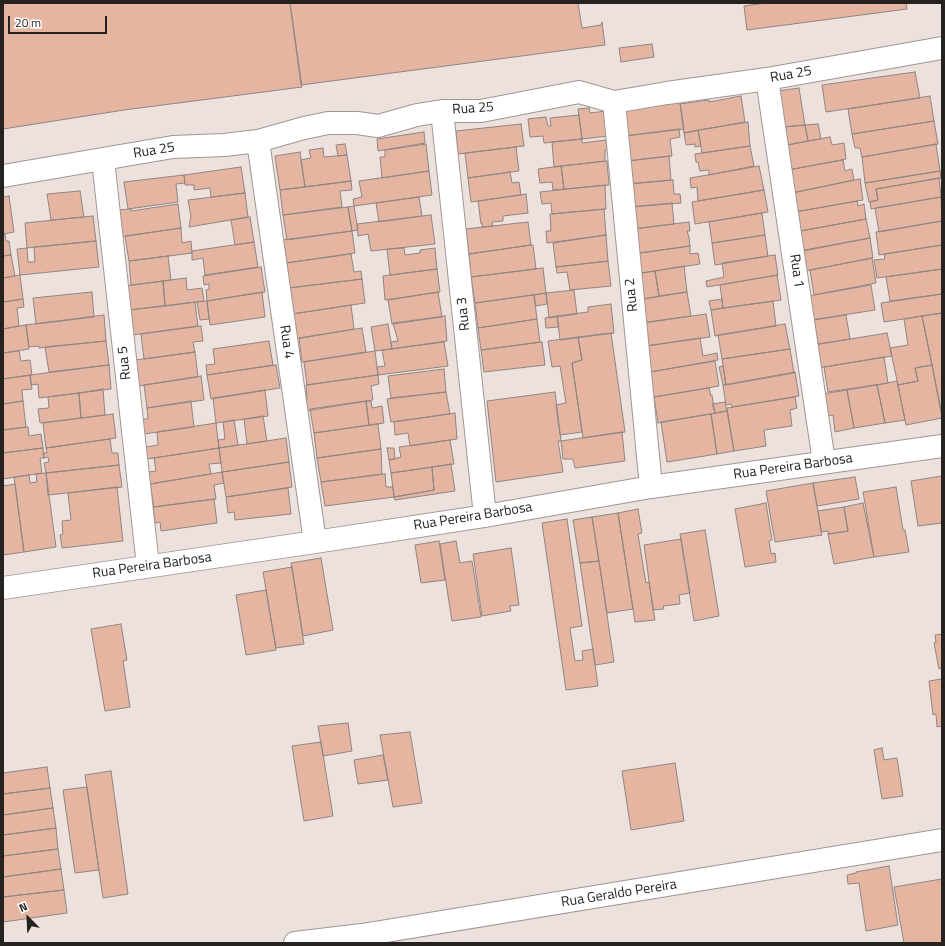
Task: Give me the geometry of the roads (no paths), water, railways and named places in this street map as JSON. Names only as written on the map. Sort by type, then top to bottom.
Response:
[{"type":"street","name":"Rua 25","points":[[3,176],[172,147],[224,145],[258,141],[328,123],[358,123],[378,126],[417,115],[442,111],[481,111],[579,92],[614,102],[767,79],[942,48]]},
{"type":"street","name":"Rua 1","points":[[767,79],[824,462]]},
{"type":"street","name":"Rua 2","points":[[614,102],[651,488]]},
{"type":"street","name":"Rua 3","points":[[442,111],[485,516]]},
{"type":"street","name":"Rua 4","points":[[258,141],[315,542]]},
{"type":"street","name":"Rua 5","points":[[103,160],[148,566]]},
{"type":"street","name":"Rua Pereira Barbosa","points":[[3,588],[485,516],[651,488],[942,446]]},
{"type":"street","name":"Rua Geraldo Pereira","points":[[295,943],[378,932],[942,840]]}]
